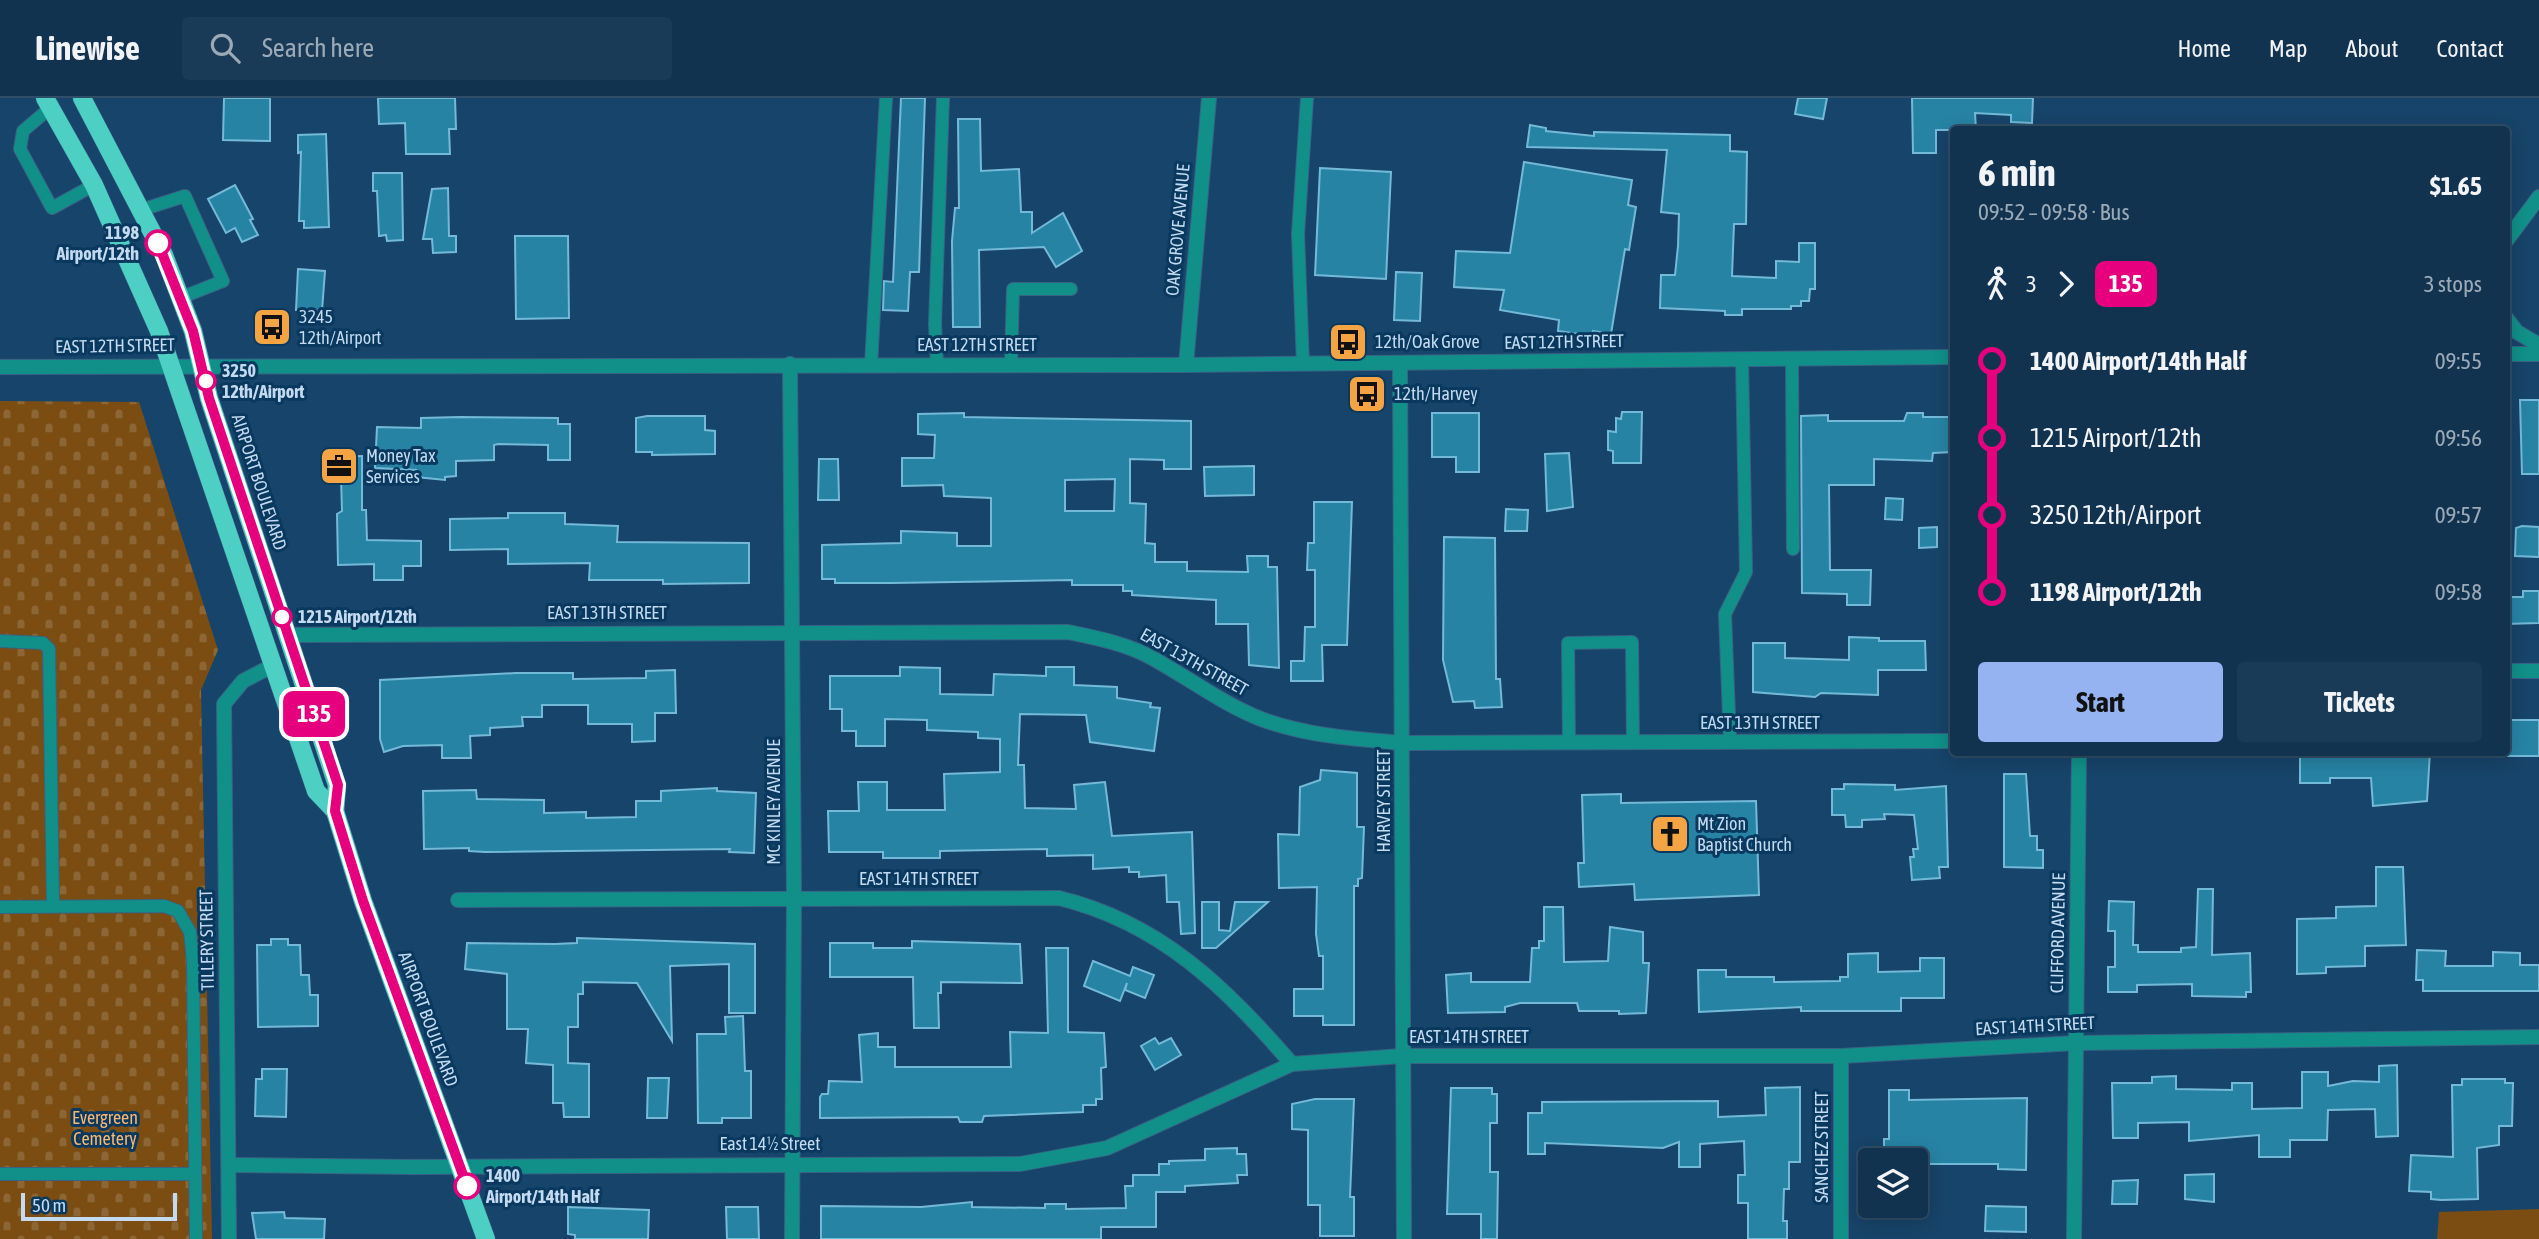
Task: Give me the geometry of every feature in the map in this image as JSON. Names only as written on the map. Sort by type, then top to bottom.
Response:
[{"type":"main road","name":"AIRPORT BOULEVARD","points":[[82,98],[164,255],[180,298],[203,364],[209,398],[338,785],[335,811],[363,901],[486,1239]]},
{"type":"main road","name":"AIRPORT BOULEVARD","points":[[48,103],[94,185],[127,254],[171,365],[316,791],[335,811]]},
{"type":"street","name":"OAK GROVE AVENUE","points":[[1186,365],[1209,98]]},
{"type":"street","points":[[2510,236],[2539,197]]},
{"type":"street","points":[[2510,323],[2517,332],[2539,345]]},
{"type":"street","points":[[2510,354],[2539,354]]},
{"type":"street","name":"EAST 12TH STREET","points":[[0,367],[203,364],[1186,365],[1950,357]]},
{"type":"street","name":"HARVEY STREET","points":[[1400,363],[1404,1239]]},
{"type":"street","name":"MC KINLEY AVENUE","points":[[790,364],[794,898],[792,1239]]},
{"type":"street","name":"EAST 13TH STREET","points":[[288,635],[1035,631],[1098,638],[1153,658],[1215,697],[1261,719],[1304,732],[1403,743],[1950,741]]},
{"type":"street","name":"TILLERY STREET","points":[[229,1239],[224,704],[243,681],[272,666]]},
{"type":"street","points":[[2510,671],[2539,671]]},
{"type":"street","name":"CLIFFORD AVENUE","points":[[2074,1239],[2079,756]]},
{"type":"street","name":"EAST 14TH STREET","points":[[458,900],[1059,898],[1093,906],[1135,924],[1174,950],[1242,1007],[1292,1064],[1402,1056],[1841,1056],[2076,1043],[2539,1037]]},
{"type":"street","name":"SANCHEZ STREET","points":[[1841,1056],[1841,1239]]},
{"type":"street","name":"East 14½ Street","points":[[229,1165],[1020,1164],[1107,1148],[1292,1064]]},
{"type":"lane","points":[[871,365],[886,98]]},
{"type":"lane","points":[[937,364],[934,324],[943,98]]},
{"type":"lane","points":[[1303,364],[1298,234],[1307,98]]},
{"type":"lane","points":[[48,103],[23,131],[20,149],[52,208],[94,185]]},
{"type":"lane","points":[[141,210],[185,196],[223,281],[180,298]]},
{"type":"lane","points":[[1012,365],[1013,289],[1071,289]]},
{"type":"lane","points":[[1792,358],[1793,549]]},
{"type":"lane","points":[[1730,741],[1725,614],[1746,572],[1742,359]]},
{"type":"lane","points":[[0,641],[43,643],[49,649],[53,906]]},
{"type":"lane","points":[[1569,743],[1568,643],[1632,642],[1633,743]]},
{"type":"lane","points":[[0,907],[164,906],[178,911],[190,932],[193,961],[196,1239]]},
{"type":"lane","points":[[0,1174],[195,1174]]},
{"type":"green space","name":"Evergreen Cemetery","points":[[0,401],[139,402],[218,650],[201,690],[212,1239],[0,1239]]},
{"type":"green space","points":[[2539,1209],[2539,1239],[2437,1239],[2439,1212]]},
{"type":"building","points":[[224,98],[270,98],[270,141],[223,140]]},
{"type":"building","points":[[378,98],[455,98],[456,129],[449,129],[450,154],[406,154],[405,123],[379,124]]},
{"type":"building","points":[[901,98],[925,98],[919,272],[910,272],[908,311],[883,310],[884,281],[893,282]]},
{"type":"building","points":[[1798,98],[1827,98],[1823,119],[1795,114]]},
{"type":"building","points":[[1912,98],[2033,98],[2032,123],[2011,122],[2011,115],[1975,113],[1976,126],[1950,126],[1950,130],[1936,130],[1936,153],[1913,153]]},
{"type":"building","points":[[958,119],[980,119],[981,171],[1019,169],[1021,212],[1032,212],[1032,233],[1063,213],[1082,251],[1056,267],[1044,247],[979,250],[980,327],[953,327],[952,241],[955,208],[959,208]]},
{"type":"building","points":[[1530,125],[1546,128],[1546,131],[1594,136],[1594,132],[1730,135],[1730,151],[1747,152],[1746,224],[1734,224],[1732,276],[1776,278],[1776,261],[1799,262],[1799,243],[1815,243],[1815,289],[1810,289],[1809,301],[1801,301],[1801,306],[1791,306],[1791,309],[1742,309],[1742,315],[1725,315],[1725,311],[1660,308],[1661,275],[1675,275],[1678,246],[1679,214],[1661,212],[1667,150],[1527,147]]},
{"type":"building","points":[[326,134],[329,227],[304,228],[304,221],[299,221],[301,152],[298,153],[298,135]]},
{"type":"building","points":[[1524,162],[1632,180],[1628,205],[1636,207],[1629,250],[1625,249],[1611,334],[1593,331],[1592,336],[1558,331],[1559,320],[1500,310],[1504,290],[1454,287],[1456,251],[1510,253]]},
{"type":"building","points":[[1320,168],[1391,172],[1386,279],[1315,275]]},
{"type":"building","points":[[373,173],[402,173],[403,240],[387,241],[386,235],[379,236],[377,191],[373,191]]},
{"type":"building","points":[[235,185],[253,219],[250,220],[258,235],[242,242],[235,228],[226,233],[208,199]]},
{"type":"building","points":[[448,188],[449,236],[456,236],[456,252],[433,253],[432,239],[423,239],[432,189]]},
{"type":"building","points":[[515,236],[568,236],[569,318],[516,319]]},
{"type":"building","points":[[298,269],[325,271],[322,311],[296,310]]},
{"type":"building","points":[[1396,272],[1422,273],[1420,321],[1394,320]]},
{"type":"building","points":[[2520,400],[2539,400],[2539,474],[2522,474]]},
{"type":"building","points":[[1622,412],[1642,412],[1641,463],[1613,463],[1613,451],[1608,450],[1608,431],[1616,432],[1616,418],[1621,419]]},
{"type":"building","points":[[964,413],[964,417],[1191,421],[1191,469],[1164,469],[1164,460],[1130,459],[1130,503],[1146,504],[1145,543],[1155,544],[1155,562],[1187,562],[1187,571],[1248,572],[1247,556],[1268,556],[1268,567],[1277,567],[1279,668],[1249,665],[1248,624],[1216,624],[1216,600],[1132,595],[1132,591],[1123,591],[1123,585],[1072,585],[1072,580],[835,583],[835,579],[822,579],[822,545],[901,543],[901,531],[957,533],[957,546],[991,546],[991,498],[944,496],[943,485],[902,486],[902,458],[934,458],[935,435],[918,434],[918,414]],"holes":[[[1115,479],[1114,511],[1065,511],[1065,480]]]},
{"type":"building","points":[[1432,413],[1479,413],[1479,472],[1456,472],[1456,457],[1432,457]]},
{"type":"building","points":[[1907,413],[1923,413],[1923,417],[1950,417],[1950,452],[1933,453],[1932,461],[1874,459],[1874,485],[1829,485],[1830,570],[1871,570],[1870,605],[1847,605],[1847,594],[1802,593],[1801,416],[1828,415],[1828,421],[1904,421]]},
{"type":"building","points":[[705,416],[705,430],[715,431],[715,454],[652,455],[652,452],[636,452],[636,418]]},
{"type":"building","points":[[421,418],[558,418],[558,424],[570,424],[570,460],[548,460],[548,445],[498,444],[494,445],[494,460],[456,461],[456,476],[445,477],[445,480],[416,477],[416,470],[375,468],[377,427],[421,428]]},
{"type":"building","points":[[1569,453],[1573,507],[1547,511],[1545,454]]},
{"type":"building","points":[[362,456],[362,510],[366,510],[367,540],[421,541],[421,566],[403,566],[403,580],[374,580],[374,564],[338,565],[337,514],[342,511],[341,478],[324,478],[324,457]]},
{"type":"building","points":[[819,459],[838,459],[839,500],[818,500]]},
{"type":"building","points":[[1254,466],[1254,495],[1205,496],[1204,467]]},
{"type":"building","points":[[1886,498],[1903,499],[1902,520],[1885,519]]},
{"type":"building","points":[[1314,502],[1352,502],[1347,645],[1322,645],[1323,681],[1291,681],[1291,661],[1304,661],[1305,627],[1315,627],[1315,570],[1307,570],[1308,543],[1314,543]]},
{"type":"building","points":[[1506,509],[1528,510],[1527,531],[1505,531]]},
{"type":"building","points":[[508,513],[565,513],[565,524],[618,526],[617,542],[749,543],[749,583],[663,584],[663,580],[589,580],[590,563],[508,564],[508,549],[450,550],[450,519],[508,518]]},
{"type":"building","points":[[1937,527],[1937,547],[1919,548],[1919,528]]},
{"type":"building","points":[[2539,527],[2539,557],[2515,556],[2516,528]]},
{"type":"building","points":[[1444,537],[1495,538],[1496,679],[1500,679],[1502,707],[1475,708],[1474,701],[1453,702],[1443,660]]},
{"type":"building","points":[[2523,591],[2539,591],[2539,623],[2510,624],[2510,597],[2523,597]]},
{"type":"building","points":[[1849,637],[1879,638],[1879,641],[1925,641],[1926,670],[1878,670],[1878,695],[1821,693],[1815,697],[1753,692],[1753,643],[1785,643],[1785,658],[1849,660]]},
{"type":"building","points":[[900,667],[940,668],[940,694],[993,695],[994,674],[1046,676],[1046,667],[1074,667],[1074,685],[1117,687],[1117,698],[1151,703],[1150,707],[1160,708],[1154,751],[1090,742],[1086,715],[1020,714],[1018,765],[1024,765],[1025,808],[1076,809],[1074,785],[1105,782],[1112,836],[1192,832],[1195,933],[1181,934],[1179,902],[1167,902],[1166,875],[1139,877],[1139,872],[1129,872],[1129,867],[1093,869],[1093,855],[1047,856],[1047,849],[940,851],[940,858],[883,858],[883,852],[829,852],[828,811],[859,811],[858,782],[887,782],[887,810],[945,810],[944,774],[1000,772],[1000,739],[978,738],[978,732],[927,730],[927,720],[885,719],[885,746],[856,746],[856,731],[842,731],[842,709],[830,709],[830,676],[900,676]]},
{"type":"building","points":[[675,670],[676,713],[655,713],[655,741],[632,742],[632,724],[588,724],[588,705],[542,705],[542,717],[522,717],[523,726],[490,728],[490,735],[470,736],[471,758],[442,758],[442,745],[403,746],[384,752],[380,739],[380,680],[516,673],[573,673],[573,679],[646,678],[646,671]]},
{"type":"building","points":[[2510,720],[2539,720],[2539,756],[2510,756]]},
{"type":"building","points":[[2300,756],[2430,756],[2427,801],[2373,806],[2371,778],[2330,778],[2330,783],[2300,783]]},
{"type":"building","points":[[1321,770],[1357,773],[1357,827],[1364,827],[1362,878],[1358,879],[1358,886],[1354,886],[1354,1025],[1323,1025],[1323,1016],[1294,1016],[1294,989],[1323,989],[1323,956],[1319,956],[1316,934],[1317,887],[1279,888],[1278,834],[1299,835],[1300,787],[1320,780]]},
{"type":"building","points":[[2004,774],[2026,774],[2030,836],[2037,836],[2037,850],[2043,850],[2043,868],[2004,867]]},
{"type":"building","points":[[1844,784],[1895,785],[1895,790],[1946,786],[1948,867],[1939,867],[1940,878],[1912,880],[1910,857],[1914,857],[1913,849],[1918,849],[1914,815],[1884,814],[1885,819],[1862,820],[1862,827],[1846,827],[1845,815],[1832,815],[1832,789],[1844,789]]},
{"type":"building","points":[[717,788],[717,791],[756,793],[754,853],[729,852],[730,849],[485,852],[469,851],[469,848],[424,849],[423,791],[476,790],[477,799],[544,800],[544,813],[586,812],[586,818],[636,817],[636,801],[661,801],[661,791]]},
{"type":"building","name":"Mt Zion Baptist Church","points":[[1621,794],[1621,803],[1756,801],[1759,895],[1635,900],[1634,884],[1579,887],[1578,863],[1584,863],[1582,795]]},
{"type":"building","points":[[2376,867],[2403,867],[2406,945],[2365,946],[2365,966],[2326,967],[2326,973],[2297,974],[2297,919],[2336,918],[2336,907],[2376,906]]},
{"type":"building","points":[[2198,889],[2213,889],[2212,955],[2250,953],[2251,992],[2246,992],[2246,997],[2192,996],[2192,984],[2137,985],[2137,992],[2108,992],[2108,967],[2115,967],[2115,931],[2108,931],[2109,901],[2134,902],[2133,945],[2138,945],[2138,952],[2181,952],[2181,948],[2196,947]]},
{"type":"building","points":[[1202,902],[1219,902],[1219,930],[1230,931],[1235,902],[1268,902],[1216,948],[1202,948]]},
{"type":"building","points":[[1544,907],[1563,907],[1564,962],[1608,961],[1610,927],[1643,932],[1643,963],[1649,963],[1646,1013],[1579,1011],[1577,1003],[1520,1003],[1505,1007],[1505,1012],[1448,1013],[1446,975],[1471,973],[1471,982],[1530,982],[1532,948],[1539,948],[1539,941],[1544,941]]},
{"type":"building","points":[[577,938],[755,944],[755,1013],[729,1013],[729,964],[670,966],[672,1041],[637,983],[583,982],[583,994],[578,994],[578,1027],[568,1027],[568,1063],[589,1064],[589,1117],[564,1117],[563,1103],[553,1103],[553,1065],[526,1063],[528,1029],[507,1029],[507,974],[465,969],[467,943],[577,943]]},
{"type":"building","points":[[271,939],[288,939],[288,945],[300,945],[301,975],[309,975],[310,995],[318,995],[318,1026],[258,1027],[257,945],[271,945]]},
{"type":"building","points":[[912,941],[1020,944],[1022,983],[941,982],[941,993],[938,993],[939,1028],[914,1028],[913,977],[830,977],[830,943],[873,943],[873,948],[912,948]]},
{"type":"building","points":[[1046,948],[1068,948],[1068,1032],[1104,1033],[1106,1067],[1101,1068],[1102,1099],[1096,1099],[1096,1105],[1083,1105],[1083,1112],[984,1116],[982,1122],[960,1122],[958,1117],[820,1118],[820,1097],[822,1094],[828,1094],[829,1081],[862,1082],[859,1035],[878,1033],[878,1047],[895,1047],[895,1067],[1011,1067],[1010,1032],[1048,1033]]},
{"type":"building","points":[[2417,950],[2446,951],[2445,966],[2493,966],[2493,952],[2520,953],[2520,965],[2539,965],[2539,991],[2423,991],[2423,980],[2416,980]]},
{"type":"building","points":[[1878,953],[1878,972],[1920,971],[1920,958],[1944,958],[1944,998],[1901,998],[1901,1011],[1801,1011],[1801,1007],[1699,1012],[1698,970],[1726,970],[1726,977],[1774,977],[1774,982],[1840,981],[1840,977],[1848,977],[1848,954]]},
{"type":"building","points":[[1093,961],[1130,976],[1133,967],[1154,975],[1145,998],[1125,990],[1127,983],[1120,1001],[1084,986]]},
{"type":"building","points":[[743,1016],[745,1071],[751,1071],[751,1118],[722,1118],[722,1123],[698,1123],[697,1034],[726,1034],[725,1017]]},
{"type":"building","points":[[1155,1038],[1159,1044],[1171,1038],[1181,1055],[1155,1070],[1141,1046]]},
{"type":"building","points":[[2397,1065],[2398,1136],[2376,1137],[2375,1109],[2328,1110],[2327,1140],[2290,1140],[2290,1157],[2259,1157],[2259,1135],[2189,1141],[2189,1122],[2138,1123],[2138,1138],[2113,1138],[2112,1083],[2152,1083],[2152,1077],[2176,1076],[2176,1089],[2232,1090],[2232,1083],[2252,1083],[2252,1109],[2302,1108],[2302,1072],[2328,1072],[2328,1086],[2353,1081],[2379,1082],[2379,1066]]},
{"type":"building","points":[[262,1069],[287,1069],[286,1117],[255,1116],[256,1079],[262,1079]]},
{"type":"building","points":[[648,1078],[669,1078],[667,1118],[647,1118]]},
{"type":"building","points":[[2462,1079],[2505,1079],[2505,1083],[2513,1083],[2512,1126],[2499,1126],[2499,1145],[2477,1148],[2478,1199],[2431,1199],[2431,1192],[2409,1191],[2411,1155],[2453,1157],[2452,1085],[2462,1085]]},
{"type":"building","points":[[1800,1087],[1800,1162],[1789,1162],[1789,1189],[1784,1189],[1783,1221],[1787,1221],[1787,1239],[1748,1239],[1748,1203],[1738,1203],[1738,1175],[1745,1175],[1744,1141],[1700,1144],[1700,1167],[1679,1167],[1679,1142],[1663,1148],[1545,1143],[1545,1154],[1528,1154],[1528,1113],[1542,1113],[1542,1102],[1718,1101],[1718,1117],[1766,1115],[1765,1088]]},
{"type":"building","points":[[1451,1088],[1492,1088],[1492,1094],[1497,1094],[1497,1123],[1490,1123],[1490,1172],[1498,1172],[1497,1239],[1481,1239],[1481,1214],[1447,1214]]},
{"type":"building","points":[[1889,1090],[1909,1090],[1909,1100],[2027,1098],[2026,1170],[1998,1169],[1998,1164],[1928,1164],[1928,1148],[1884,1148],[1884,1139],[1889,1139]]},
{"type":"building","points":[[1315,1099],[1354,1099],[1350,1197],[1354,1197],[1354,1236],[1320,1236],[1320,1205],[1308,1205],[1308,1130],[1292,1129],[1292,1104]]},
{"type":"building","points":[[1237,1148],[1237,1154],[1246,1154],[1247,1175],[1237,1175],[1238,1183],[1185,1186],[1185,1192],[1156,1192],[1156,1227],[1101,1227],[1101,1239],[821,1239],[821,1206],[921,1207],[972,1202],[972,1207],[1045,1208],[1045,1204],[1066,1204],[1066,1209],[1126,1208],[1125,1186],[1133,1186],[1133,1175],[1159,1175],[1159,1164],[1169,1164],[1169,1161],[1205,1160],[1205,1149]]},
{"type":"building","points":[[2214,1174],[2214,1202],[2185,1199],[2185,1175]]},
{"type":"building","points":[[2138,1180],[2137,1204],[2112,1204],[2113,1181]]},
{"type":"building","points":[[1986,1206],[2026,1207],[2026,1232],[1985,1231]]},
{"type":"building","points":[[568,1207],[649,1210],[648,1239],[575,1239],[575,1235],[568,1234]]},
{"type":"building","points":[[726,1207],[758,1207],[759,1239],[727,1239]]},
{"type":"building","points":[[284,1212],[285,1218],[325,1219],[324,1239],[256,1239],[252,1213]]},
{"type":"bus line","name":"135","points":[[158,243],[193,331],[209,398],[338,785],[335,811],[363,901],[467,1186]]},
{"type":"place","name":"1198 Airport/12th","points":[[158,243]]},
{"type":"place","name":"3245 12th/Airport","points":[[272,327]]},
{"type":"place","name":"12th/Oak Grove","points":[[1348,342]]},
{"type":"place","name":"3250 12th/Airport","points":[[206,381]]},
{"type":"place","name":"12th/Harvey","points":[[1367,394]]},
{"type":"place","name":"Money Tax Services","points":[[339,466]]},
{"type":"place","name":"1215 Airport/12th","points":[[282,617]]},
{"type":"place","name":"Mt Zion Baptist Church","points":[[1670,834]]},
{"type":"place","name":"1400 Airport/14th Half","points":[[467,1186]]}]
